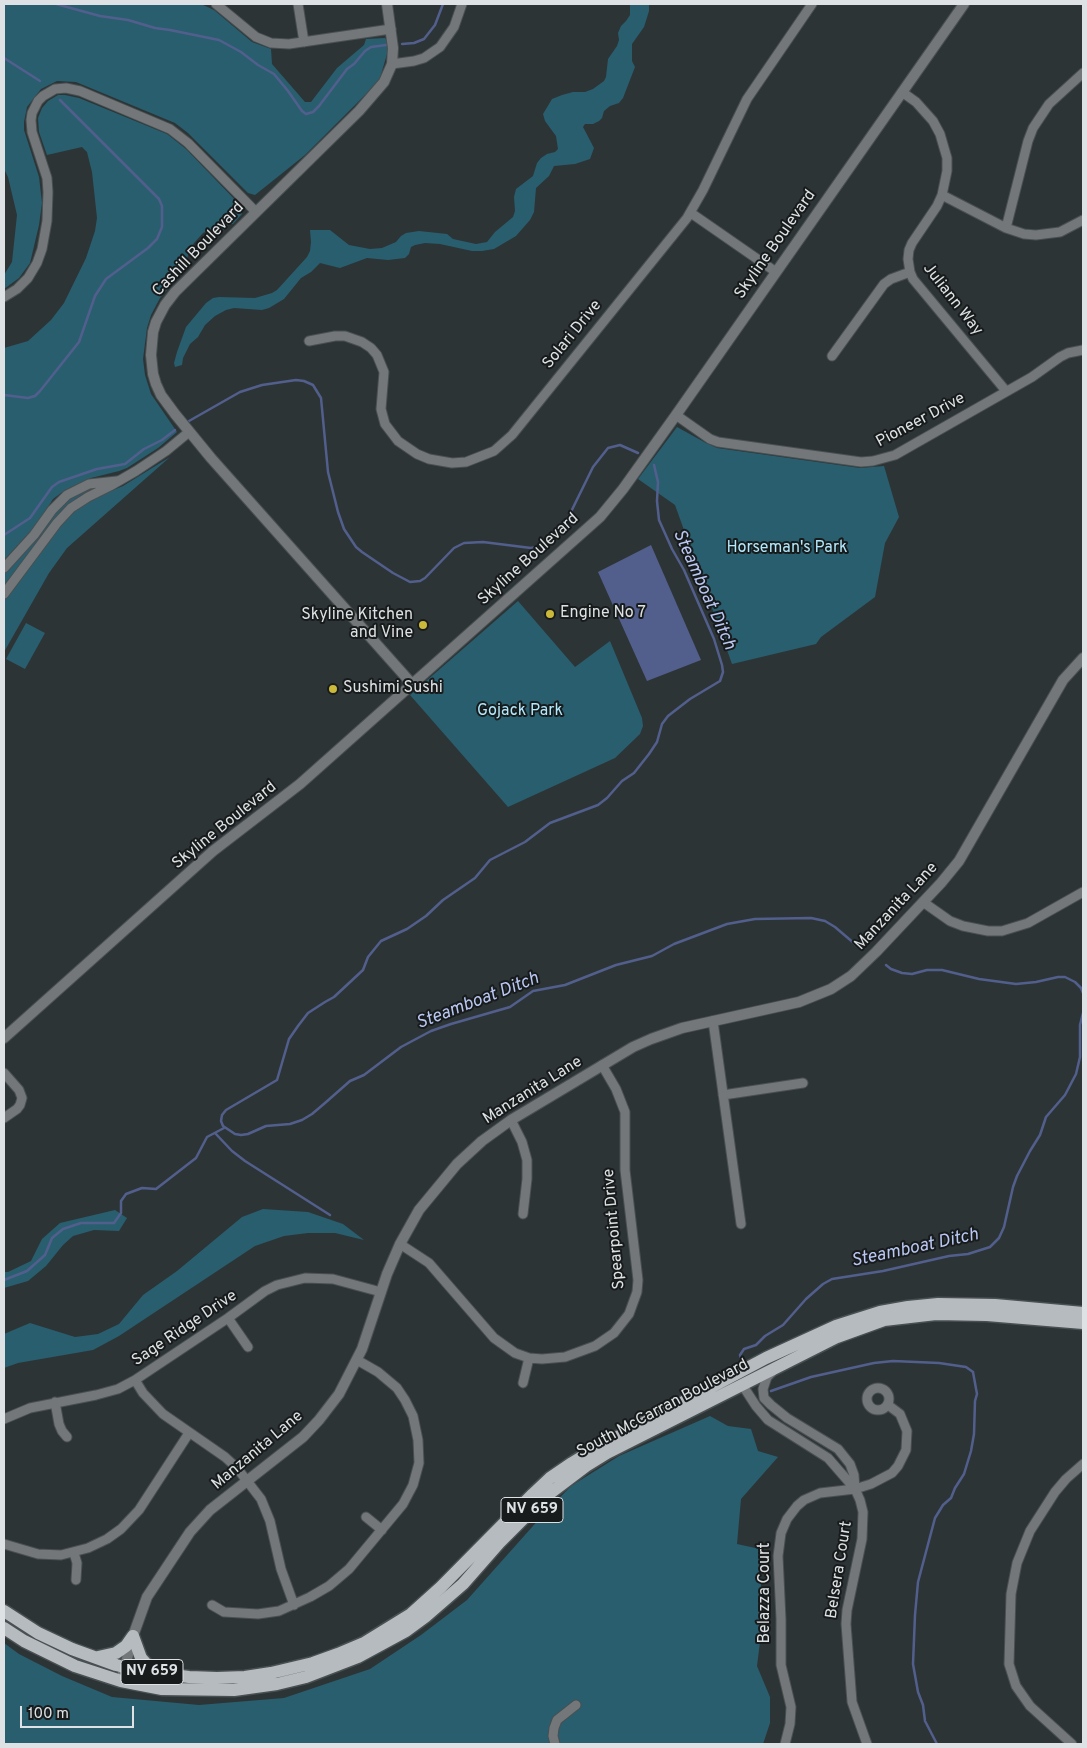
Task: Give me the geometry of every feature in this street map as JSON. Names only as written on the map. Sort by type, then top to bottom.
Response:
[{"type":"main road","name":"South McCarran Boulevard","points":[[4,1611],[52,1640],[93,1657],[125,1667],[162,1674],[217,1678],[245,1677],[312,1663],[364,1643],[410,1614],[431,1597],[533,1494],[572,1463],[766,1358],[843,1323],[864,1316],[908,1307],[938,1304],[979,1304],[1083,1313]]},
{"type":"main road","name":"South McCarran Boulevard","points":[[4,1628],[24,1641],[75,1666],[121,1681],[162,1689],[234,1690],[277,1684],[306,1677],[358,1657],[406,1631],[443,1602],[462,1584],[499,1543],[545,1497],[606,1453],[743,1386],[831,1340],[884,1320],[936,1314],[987,1315],[1083,1323]]},
{"type":"main road","points":[[743,1386],[754,1369],[766,1358]]},
{"type":"main road","points":[[133,1636],[141,1658],[162,1674]]},
{"type":"main road","points":[[93,1657],[110,1656],[116,1653],[126,1646],[133,1636]]},
{"type":"street","points":[[216,4],[256,37],[264,41],[280,44],[391,29]]},
{"type":"street","points":[[298,4],[304,42]]},
{"type":"street","name":"Cashill Boulevard","points":[[387,4],[393,48],[392,64],[384,82],[375,94],[170,298],[153,332],[151,364],[156,384],[167,403],[189,432],[412,684]]},
{"type":"street","points":[[392,64],[414,62],[424,58],[440,47],[452,31],[462,4]]},
{"type":"street","name":"Solari Drive","points":[[309,341],[345,336],[362,342],[377,355],[384,372],[382,417],[390,432],[407,448],[429,459],[440,462],[466,462],[481,458],[494,451],[512,435],[691,212],[747,99],[812,4]]},
{"type":"street","name":"Skyline Boulevard","points":[[4,1038],[213,851],[286,797],[600,517],[623,489],[676,415],[964,4]]},
{"type":"street","points":[[1006,228],[1033,128],[1049,104],[1083,73]]},
{"type":"street","points":[[4,297],[17,289],[28,278],[37,263],[42,248],[47,221],[48,192],[46,178],[32,132],[31,120],[38,101],[48,92],[66,88],[80,91],[170,129],[188,143],[256,212]]},
{"type":"street","name":"Juliann Way","points":[[902,92],[925,111],[940,134],[945,147],[947,164],[946,183],[942,195],[909,250],[910,272],[1006,391]]},
{"type":"street","points":[[942,195],[1006,228],[1024,234],[1049,234],[1070,228],[1083,220]]},
{"type":"street","points":[[691,212],[776,272]]},
{"type":"street","points":[[832,356],[884,284],[891,279],[910,272]]},
{"type":"street","name":"Pioneer Drive","points":[[676,415],[710,439],[718,442],[861,462],[873,461],[895,455],[1039,373],[1060,357],[1083,350]]},
{"type":"street","points":[[4,594],[64,515],[80,501],[127,477],[155,459],[189,432]]},
{"type":"street","points":[[4,568],[34,536],[52,510],[67,495],[89,484],[118,481]]},
{"type":"street","name":"Manzanita Lane","points":[[121,1681],[133,1636],[152,1588],[190,1532],[210,1510],[289,1450],[310,1430],[339,1394],[357,1360],[400,1244],[419,1210],[444,1178],[469,1152],[511,1120],[602,1065],[651,1039],[682,1028],[785,1006],[812,998],[830,989],[859,969],[959,861],[1059,687],[1071,670],[1083,658]]},
{"type":"street","points":[[923,902],[950,921],[963,926],[988,931],[1002,931],[1028,923],[1083,892]]},
{"type":"street","points":[[713,1021],[741,1224]]},
{"type":"street","name":"Spearpoint Drive","points":[[400,1244],[420,1256],[437,1270],[494,1338],[515,1353],[529,1358],[565,1357],[600,1343],[614,1333],[629,1314],[635,1298],[637,1271],[625,1170],[624,1112],[616,1089],[602,1065]]},
{"type":"street","points":[[4,1073],[19,1090],[22,1098],[20,1106],[4,1118]]},
{"type":"street","points":[[723,1095],[803,1083]]},
{"type":"street","points":[[511,1120],[522,1142],[527,1160],[523,1214]]},
{"type":"street","name":"Sage Ridge Drive","points":[[4,1420],[30,1408],[118,1389],[135,1380],[265,1292],[277,1286],[305,1278],[333,1279],[381,1292]]},
{"type":"street","points":[[228,1318],[248,1347]]},
{"type":"street","points":[[523,1383],[529,1358]]},
{"type":"street","points":[[212,1605],[224,1612],[258,1614],[279,1611],[320,1592],[343,1574],[398,1511],[413,1485],[419,1463],[418,1434],[413,1416],[401,1394],[386,1378],[357,1360]]},
{"type":"street","name":"Belsera Court","points":[[775,1368],[767,1377],[763,1389],[764,1398],[787,1418],[838,1449],[850,1464],[854,1475],[855,1489],[863,1512],[864,1527],[846,1624],[852,1702],[866,1742]]},
{"type":"street","points":[[135,1380],[152,1404],[163,1414],[225,1457],[248,1481],[261,1499],[267,1510],[281,1569],[294,1605]]},
{"type":"street","name":"Belsera Court","points":[[743,1386],[764,1416],[828,1458],[855,1489]]},
{"type":"street","points":[[55,1402],[59,1424],[67,1437]]},
{"type":"street","name":"Belazza Court","points":[[785,1744],[790,1724],[791,1707],[781,1658],[782,1619],[778,1556],[781,1533],[787,1519],[804,1500],[820,1493],[855,1489],[871,1484],[892,1472],[898,1466],[906,1450],[907,1431],[900,1414],[888,1405]]},
{"type":"street","points":[[4,1544],[38,1554],[62,1555],[74,1553],[99,1544],[114,1535],[139,1510],[189,1432]]},
{"type":"street","points":[[1072,1744],[1030,1706],[1016,1686],[1010,1664],[1011,1594],[1016,1563],[1030,1532],[1055,1492],[1066,1478],[1083,1464]]},
{"type":"street","points":[[366,1517],[382,1530]]},
{"type":"street","points":[[74,1553],[77,1563],[76,1580]]},
{"type":"street","points":[[555,1744],[553,1736],[558,1720],[576,1706]]},
{"type":"street","points":[[856,1744],[866,1742]]},
{"type":"green space","points":[[4,4],[201,4],[214,10],[252,42],[271,49],[272,64],[305,102],[311,102],[337,68],[364,45],[366,39],[385,38],[387,41],[387,54],[380,78],[366,94],[305,155],[255,195],[248,193],[188,133],[175,123],[76,82],[57,81],[41,89],[27,107],[24,122],[24,130],[39,177],[42,203],[39,225],[30,263],[19,278],[4,289],[4,275],[12,262],[17,215],[8,177],[4,169]]},
{"type":"green space","points":[[630,4],[649,4],[649,11],[644,27],[632,44],[632,61],[635,67],[623,98],[619,103],[610,106],[604,111],[599,121],[593,124],[585,124],[583,127],[594,148],[590,159],[575,164],[554,166],[549,176],[536,188],[534,212],[530,220],[516,236],[494,249],[482,251],[425,243],[411,247],[409,254],[405,258],[388,260],[367,258],[340,268],[320,263],[301,278],[284,299],[269,308],[262,310],[234,308],[215,316],[190,344],[183,358],[182,365],[175,367],[174,363],[177,352],[186,327],[206,303],[213,298],[219,297],[255,298],[277,290],[307,257],[311,242],[310,230],[330,230],[349,245],[370,249],[382,248],[396,242],[406,233],[419,231],[447,234],[453,239],[476,244],[487,242],[495,232],[513,217],[516,189],[533,176],[537,163],[541,158],[558,149],[556,136],[545,121],[543,114],[552,99],[573,92],[585,92],[604,81],[608,59],[619,40],[618,33],[630,15]]},
{"type":"green space","points":[[58,95],[79,98],[167,134],[186,149],[241,206],[242,214],[233,224],[229,224],[220,233],[207,231],[194,243],[189,252],[184,270],[160,298],[147,328],[143,359],[145,375],[151,394],[177,432],[158,448],[127,468],[91,478],[65,490],[53,499],[37,524],[4,560],[4,348],[28,341],[51,320],[64,303],[86,258],[95,231],[97,218],[92,172],[87,152],[82,147],[47,155],[39,132],[38,118],[42,108],[48,101]]},
{"type":"green space","name":"Horseman's Park","points":[[677,427],[717,448],[860,468],[884,466],[899,517],[885,543],[875,597],[821,637],[816,644],[732,664],[675,505],[638,479]]},
{"type":"green space","points":[[170,457],[67,548],[49,573],[4,652],[4,599],[52,534],[73,510],[91,499],[123,486]]},
{"type":"green space","points":[[95,485],[99,487],[80,496],[61,511],[4,588],[4,573],[43,530],[56,511],[70,497]]},
{"type":"green space","name":"Gojack Park","points":[[518,601],[575,667],[610,641],[642,718],[643,726],[640,734],[615,758],[508,807],[410,695]]},
{"type":"green space","points":[[26,623],[45,633],[25,669],[6,659]]},
{"type":"green space","points":[[263,1209],[308,1212],[343,1224],[364,1240],[335,1233],[308,1233],[284,1236],[255,1246],[119,1336],[93,1350],[18,1363],[4,1368],[4,1334],[30,1323],[75,1337],[98,1334],[119,1324],[143,1295],[177,1271],[242,1217]]},
{"type":"green space","points":[[115,1210],[127,1218],[119,1231],[94,1230],[73,1236],[46,1266],[28,1281],[4,1288],[4,1272],[8,1272],[31,1261],[42,1239],[60,1223]]},
{"type":"green space","points":[[710,1416],[728,1426],[751,1429],[758,1451],[778,1457],[741,1499],[737,1544],[760,1549],[762,1626],[757,1666],[770,1697],[770,1723],[763,1744],[4,1744],[4,1643],[19,1654],[62,1676],[112,1697],[199,1705],[284,1698],[370,1669],[421,1635],[467,1600],[571,1486],[619,1456]]},
{"type":"shaded area","points":[[651,545],[701,660],[647,681],[598,572]]},
{"type":"waterway","name":"Steamboat Ditch","points":[[56,4],[100,16],[128,20],[155,28],[219,40],[274,74],[306,114],[313,112],[319,106],[347,69],[365,51],[371,47],[386,45]]},
{"type":"waterway","name":"Steamboat Ditch","points":[[402,44],[414,43],[424,39],[435,25],[443,4]]},
{"type":"waterway","name":"Steamboat Ditch","points":[[4,58],[40,81]]},
{"type":"waterway","name":"Steamboat Ditch","points":[[4,395],[28,398],[35,396],[40,391],[79,342],[95,296],[106,279],[148,248],[157,239],[162,227],[162,206],[159,199],[60,100]]},
{"type":"waterway","name":"Steamboat Ditch","points":[[189,421],[240,392],[262,385],[296,380],[313,385],[321,398],[328,472],[344,529],[356,547],[362,552],[410,582],[420,581],[425,578],[454,548],[464,543],[483,542],[531,548],[545,545],[564,526],[593,467],[608,448],[620,445],[638,453]]},
{"type":"waterway","name":"Steamboat Ditch","points":[[4,535],[30,518],[52,487],[59,482],[97,469],[125,464],[144,449],[162,440],[175,430]]},
{"type":"waterway","name":"Steamboat Ditch","points":[[654,465],[658,482],[659,520],[684,570],[714,639],[722,665],[723,672],[720,681],[690,699],[668,716],[662,724],[657,742],[649,754],[634,773],[622,781],[598,805],[550,823],[525,842],[490,860],[475,878],[443,900],[426,916],[407,929],[381,941],[368,957],[363,970],[334,997],[308,1013],[298,1026],[289,1039],[277,1080],[226,1110],[222,1115],[221,1121],[223,1126],[235,1134],[241,1135],[266,1126],[290,1124],[302,1120],[312,1114],[350,1081],[364,1075],[401,1047],[431,1031],[510,1007],[533,991],[565,985],[616,965],[652,956],[674,944],[727,924],[755,919],[811,918],[825,921],[835,927],[862,950]]},
{"type":"waterway","name":"Steamboat Ditch","points":[[886,965],[902,973],[912,974],[927,970],[942,970],[979,979],[1016,984],[1065,977],[1075,982],[1083,993]]},
{"type":"waterway","name":"Steamboat Ditch","points":[[741,1359],[740,1355],[744,1349],[756,1345],[765,1336],[783,1325],[806,1299],[823,1284],[832,1279],[968,1254],[990,1247],[999,1238],[1004,1227],[1017,1176],[1040,1135],[1046,1117],[1065,1095],[1076,1074],[1080,1057],[1080,1025],[1083,1013]]},
{"type":"waterway","points":[[4,1280],[27,1271],[45,1255],[52,1238],[63,1229],[81,1223],[114,1223],[121,1213],[121,1201],[126,1194],[142,1188],[156,1189],[196,1158],[207,1137],[224,1128]]},
{"type":"waterway","points":[[215,1133],[232,1151],[245,1161],[330,1215]]},
{"type":"waterway","name":"Steamboat Ditch","points":[[771,1391],[811,1377],[874,1363],[893,1361],[939,1363],[966,1367],[973,1372],[977,1394],[971,1451],[964,1474],[951,1498],[943,1505],[935,1518],[918,1582],[913,1664],[925,1721],[937,1744]]},
{"type":"place","name":"Engine No 7","points":[[550,614]]},
{"type":"place","name":"Skyline Kitchen and Vine","points":[[423,625]]},
{"type":"place","name":"Sushimi Sushi","points":[[333,689]]}]
